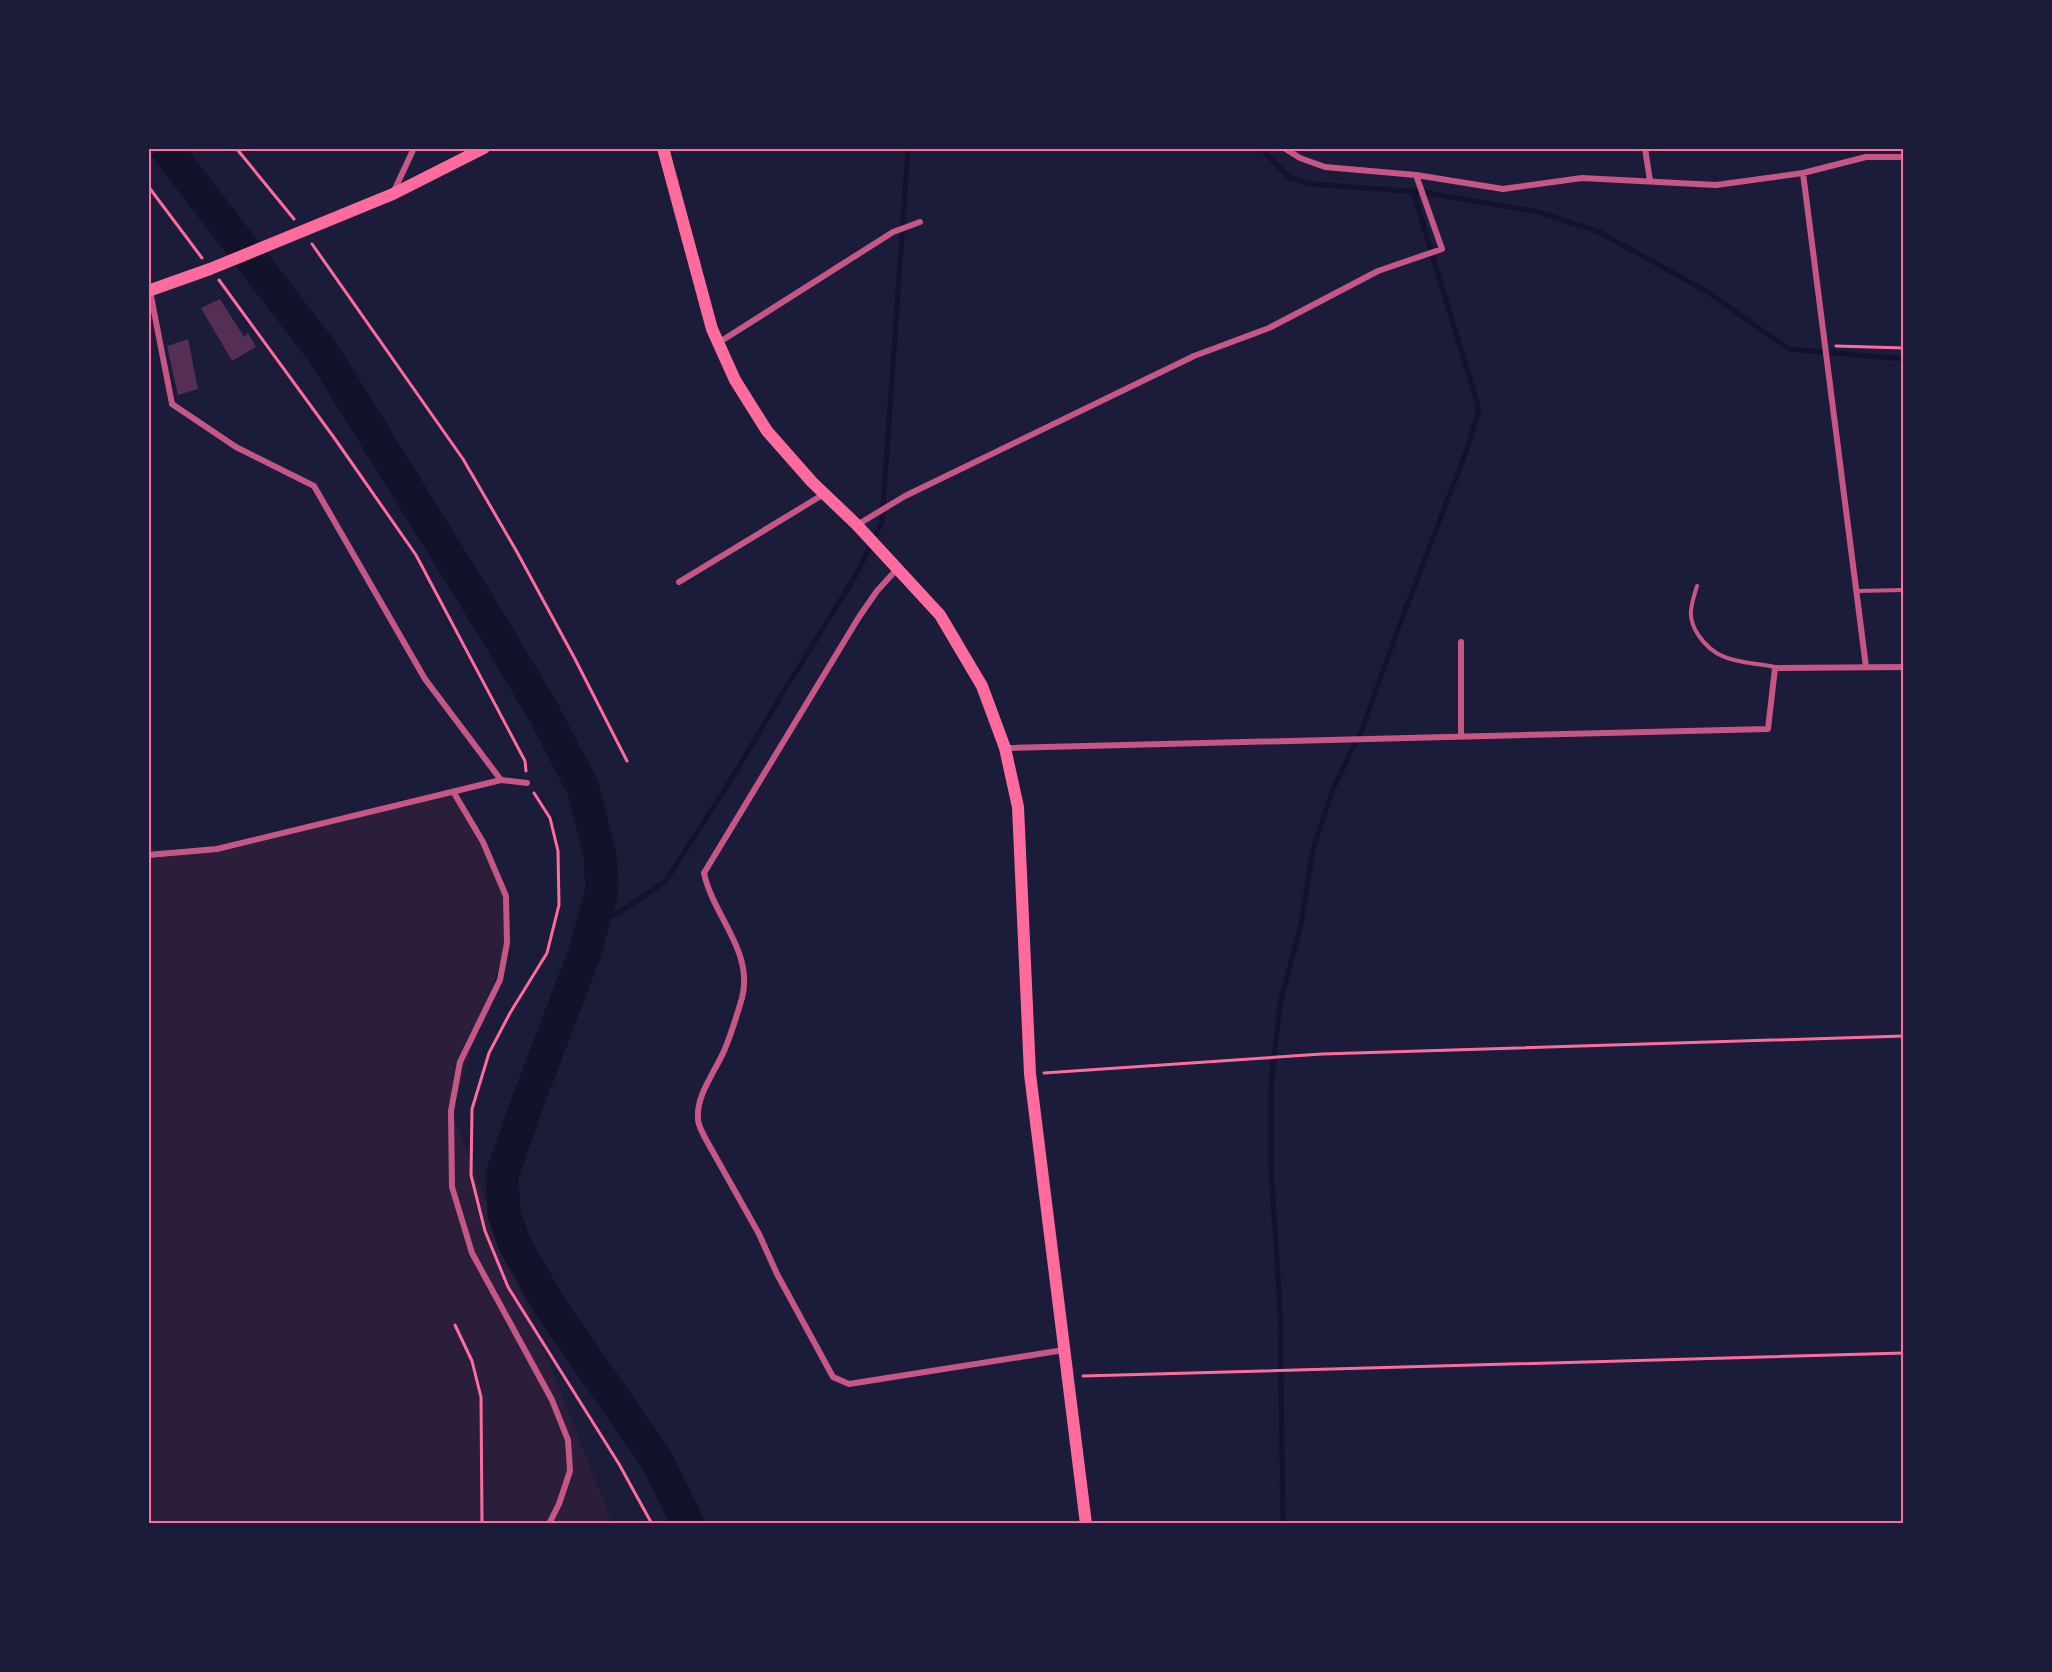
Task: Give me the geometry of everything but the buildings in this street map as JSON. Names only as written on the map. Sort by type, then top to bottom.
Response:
[{"type":"main road","points":[[149,291],[393,194],[484,148]]},
{"type":"main road","points":[[663,148],[712,329],[735,380],[767,431],[940,615],[982,686],[1005,748],[1018,807],[1030,1074],[1086,1524]]},
{"type":"street","points":[[393,194],[414,148]]},
{"type":"street","points":[[1284,148],[1325,167],[1416,175],[1503,189],[1582,178],[1716,185],[1803,173],[1866,157],[1904,157]]},
{"type":"street","points":[[1645,148],[1650,181]]},
{"type":"street","points":[[1866,157],[1868,148]]},
{"type":"street","points":[[1803,173],[1866,667]]},
{"type":"street","points":[[857,525],[915,491],[1194,356],[1269,328],[1378,271],[1442,249],[1416,175]]},
{"type":"street","points":[[718,343],[893,232],[920,222]]},
{"type":"street","points":[[149,291],[172,404],[237,447],[314,486],[425,679],[501,780]]},
{"type":"street","points":[[679,582],[824,494]]},
{"type":"street","points":[[897,568],[859,617],[705,873],[707,887],[728,927],[744,965],[742,996],[725,1049],[700,1099],[698,1119],[704,1137],[759,1234],[777,1274],[833,1377],[849,1384],[1065,1350]]},
{"type":"street","points":[[1461,642],[1461,736]]},
{"type":"street","points":[[1005,748],[1768,729],[1776,668],[1904,667]]},
{"type":"street","points":[[148,855],[217,849],[501,780],[527,783]]},
{"type":"street","points":[[454,793],[483,842],[506,896],[507,943],[500,980],[460,1062],[451,1111],[452,1187],[472,1253],[552,1400],[568,1440],[570,1471],[559,1504],[549,1524]]},
{"type":"lane","points":[[1697,586],[1690,608],[1691,625],[1707,648],[1721,657],[1776,668]]},
{"type":"lane","points":[[1856,591],[1904,590]]},
{"type":"path","points":[[236,148],[300,232],[463,459],[533,581],[627,760]]},
{"type":"path","points":[[148,186],[211,268],[416,555],[525,761],[527,783],[550,818],[558,851],[559,904],[547,953],[510,1013],[489,1053],[472,1109],[471,1175],[485,1231],[508,1287],[607,1445],[652,1524]]},
{"type":"path","points":[[1825,345],[1904,348]]},
{"type":"path","points":[[1030,1074],[1322,1054],[1904,1036]]},
{"type":"path","points":[[455,1325],[472,1361],[481,1397],[482,1524]]},
{"type":"path","points":[[1069,1377],[1904,1353]]},
{"type":"shaded area","points":[[454,793],[506,896],[507,943],[451,1111],[612,1523],[149,1523],[148,849],[217,849]]},
{"type":"waterway","points":[[166,148],[324,354],[496,632],[545,715],[583,788],[600,855],[602,891],[585,952],[502,1175],[504,1214],[515,1245],[550,1306],[656,1459],[688,1524]]},
{"type":"waterway","points":[[592,927],[623,910],[666,881],[856,575],[882,522],[908,148]]},
{"type":"waterway","points":[[1261,148],[1290,178],[1311,184],[1422,192],[1538,212],[1599,232],[1706,291],[1789,349],[1904,359]]},
{"type":"waterway","points":[[1283,1524],[1280,1309],[1271,1167],[1271,1085],[1280,1004],[1301,924],[1313,849],[1333,789],[1363,727],[1467,449],[1479,409],[1413,191]]}]
